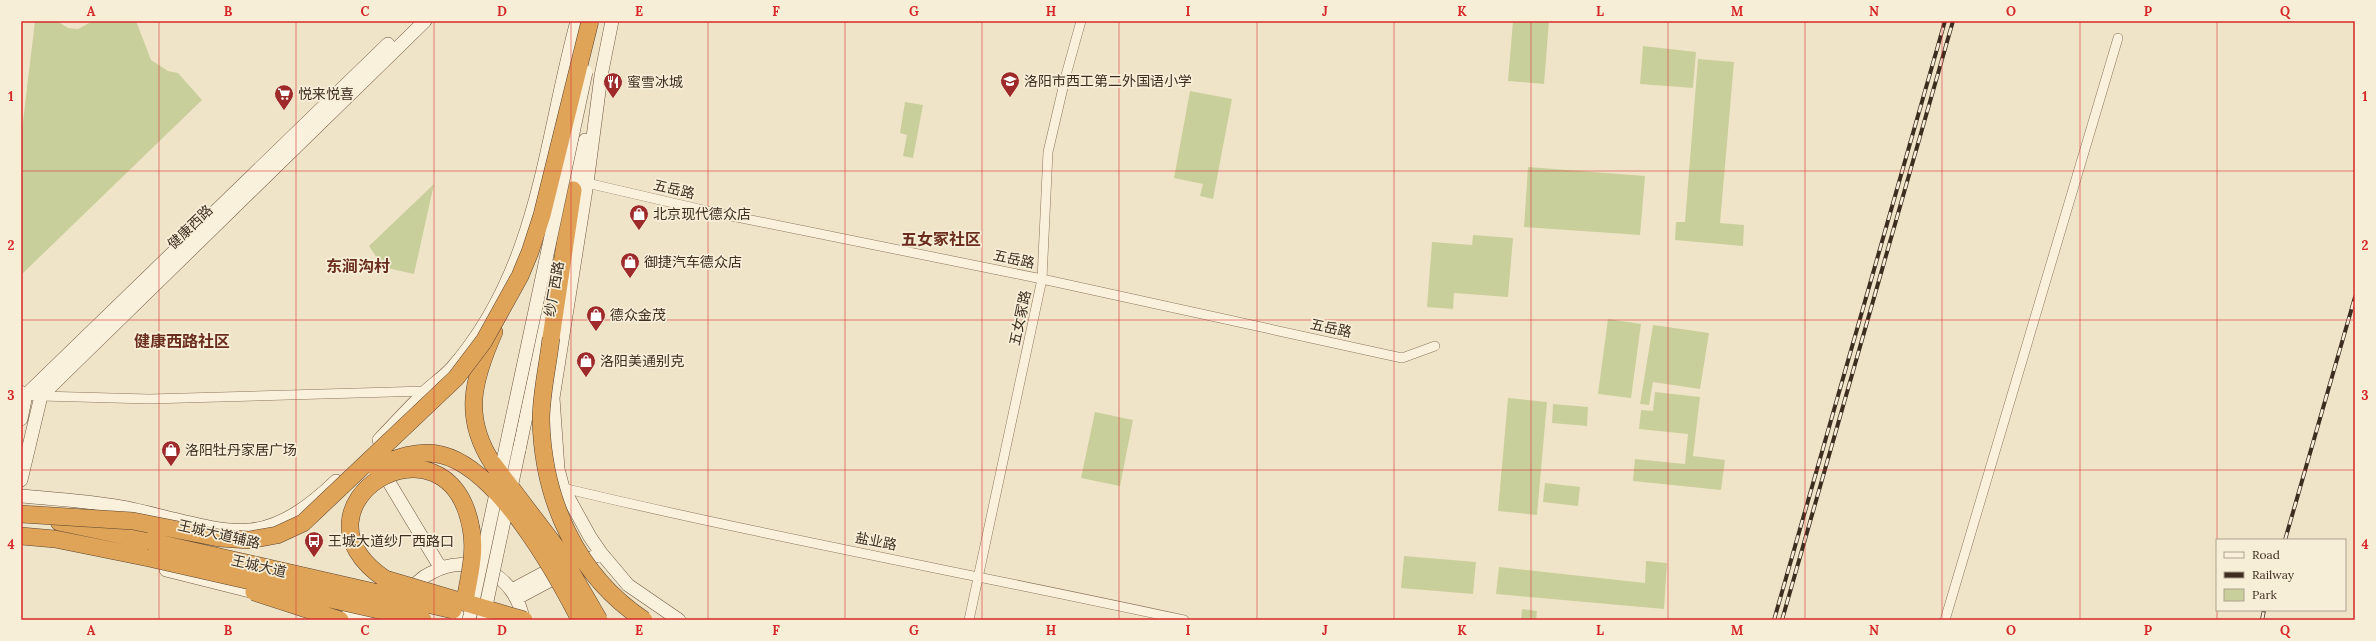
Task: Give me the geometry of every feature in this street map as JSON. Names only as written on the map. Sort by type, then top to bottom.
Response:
[{"type":"highway","points":[[590,21],[542,215],[520,276],[486,351],[476,380],[473,410],[475,427],[483,449],[559,551],[599,620]]},
{"type":"highway","points":[[580,187],[551,338],[541,418],[544,463],[554,503],[572,542],[596,574],[616,597],[644,620]]},
{"type":"highway","points":[[302,523],[456,378],[484,341],[520,276]]},
{"type":"highway","points":[[21,513],[133,520],[219,538],[249,540],[277,535],[302,523],[331,502],[359,477],[388,461],[410,454],[426,453],[442,455],[460,461],[478,474],[493,489],[519,522],[562,586],[580,620]]},
{"type":"highway","points":[[465,600],[472,547],[472,529],[467,511],[460,496],[451,485],[427,472],[410,469],[396,470],[378,478],[367,486],[354,507],[351,526],[357,549],[365,562],[374,571],[385,579],[523,620]]},
{"type":"highway","name":"王城大道","points":[[21,519],[75,525],[496,620]]},
{"type":"highway","name":"王城大道","points":[[21,536],[55,539],[149,558],[423,620]]},
{"type":"highway","points":[[149,558],[340,620]]},
{"type":"highway","points":[[149,558],[401,620]]},
{"type":"main road","name":"健康西路","points":[[24,392],[412,21]]},
{"type":"main road","name":"健康西路","points":[[41,396],[425,21]]},
{"type":"main road","points":[[440,568],[370,449],[426,391],[452,368],[483,325],[507,283],[526,236],[541,185],[578,21]]},
{"type":"main road","points":[[469,620],[596,21]]},
{"type":"main road","points":[[483,620],[519,450],[580,187],[612,21]]},
{"type":"main road","name":"纱厂西路","points":[[580,187],[553,398],[558,469],[563,488],[599,549]]},
{"type":"main road","points":[[21,419],[24,392]]},
{"type":"main road","points":[[21,480],[41,396]]},
{"type":"main road","name":"王城大道辅路","points":[[21,496],[115,506],[230,530],[249,530],[269,526],[303,509],[370,449]]},
{"type":"main road","name":"王城大道辅路","points":[[21,513],[105,524],[410,591]]},
{"type":"main road","points":[[487,620],[502,527]]},
{"type":"main road","points":[[21,544],[82,551],[368,620]]},
{"type":"main road","points":[[515,594],[599,549],[628,585],[679,620]]},
{"type":"main road","points":[[401,620],[402,609],[410,591],[423,577],[440,568],[456,564],[472,564],[488,569],[501,578],[515,594],[523,620]]},
{"type":"main road","points":[[462,620],[465,600]]},
{"type":"street","name":"五女冢路","points":[[970,620],[1042,279],[1048,152],[1066,74],[1081,21]]},
{"type":"street","points":[[1946,620],[2118,38]]},
{"type":"street","name":"五岳路","points":[[580,187],[1042,279],[1402,358],[1435,346]]},
{"type":"street","points":[[24,392],[41,396],[149,399],[426,391]]},
{"type":"street","name":"盐业路","points":[[563,488],[681,516],[980,576],[1184,620]]},
{"type":"green space","points":[[35,21],[57,21],[68,28],[78,29],[93,21],[136,21],[151,60],[168,71],[178,73],[202,100],[21,275],[21,138]]},
{"type":"green space","points":[[1513,21],[1549,21],[1544,84],[1508,81]]},
{"type":"green space","points":[[1643,46],[1696,52],[1693,88],[1640,84]]},
{"type":"green space","points":[[1698,59],[1734,62],[1720,223],[1744,225],[1743,246],[1675,240],[1676,222],[1685,222]]},
{"type":"green space","points":[[1190,91],[1232,99],[1213,199],[1200,196],[1203,184],[1174,178]]},
{"type":"green space","points":[[905,102],[923,105],[913,158],[903,156],[907,135],[900,133]]},
{"type":"green space","points":[[1528,167],[1645,176],[1640,235],[1524,227]]},
{"type":"green space","points":[[434,184],[414,274],[383,267],[369,246]]},
{"type":"green space","points":[[1473,235],[1513,238],[1508,297],[1454,293],[1453,309],[1427,307],[1432,242],[1472,245]]},
{"type":"green space","points":[[1608,319],[1641,324],[1631,398],[1598,394]]},
{"type":"green space","points":[[1653,325],[1709,333],[1700,389],[1653,382],[1649,405],[1640,404]]},
{"type":"green space","points":[[1655,392],[1700,397],[1693,456],[1725,460],[1721,490],[1633,481],[1635,459],[1685,464],[1688,434],[1639,429],[1641,410],[1653,411]]},
{"type":"green space","points":[[1508,398],[1547,402],[1537,515],[1498,511]]},
{"type":"green space","points":[[1553,404],[1588,407],[1587,426],[1552,423]]},
{"type":"green space","points":[[1095,412],[1133,420],[1120,486],[1081,478]]},
{"type":"green space","points":[[1545,483],[1580,487],[1578,506],[1543,502]]},
{"type":"green space","points":[[1404,556],[1476,562],[1473,594],[1401,588]]},
{"type":"green space","points":[[1646,561],[1667,563],[1664,609],[1496,594],[1499,567],[1645,583]]},
{"type":"green space","points":[[1522,609],[1537,611],[1536,620],[1521,620]]},
{"type":"railway","points":[[1774,620],[1945,21]]},
{"type":"railway","points":[[1782,620],[1953,21]]},
{"type":"railway","points":[[2285,539],[2355,297]]},
{"type":"railway","points":[[2262,620],[2264,611]]},
{"type":"place","name":"洛阳市西工第二外国语小学","points":[[1010,98]]},
{"type":"place","name":"蜜雪冰城","points":[[613,99]]},
{"type":"place","name":"悦来悦喜","points":[[284,111]]},
{"type":"place","name":"北京现代德众店","points":[[639,231]]},
{"type":"place","name":"御捷汽车德众店","points":[[630,279]]},
{"type":"place","name":"德众金茂","points":[[596,332]]},
{"type":"place","name":"洛阳美通别克","points":[[586,378]]},
{"type":"place","name":"洛阳牡丹家居广场","points":[[171,467]]},
{"type":"place","name":"王城大道纱厂西路口","points":[[314,558]]},
{"type":"district","name":"五女冢社区","points":[[941,239]]},
{"type":"district","name":"东涧沟村","points":[[358,266]]},
{"type":"district","name":"健康西路社区","points":[[182,341]]}]
